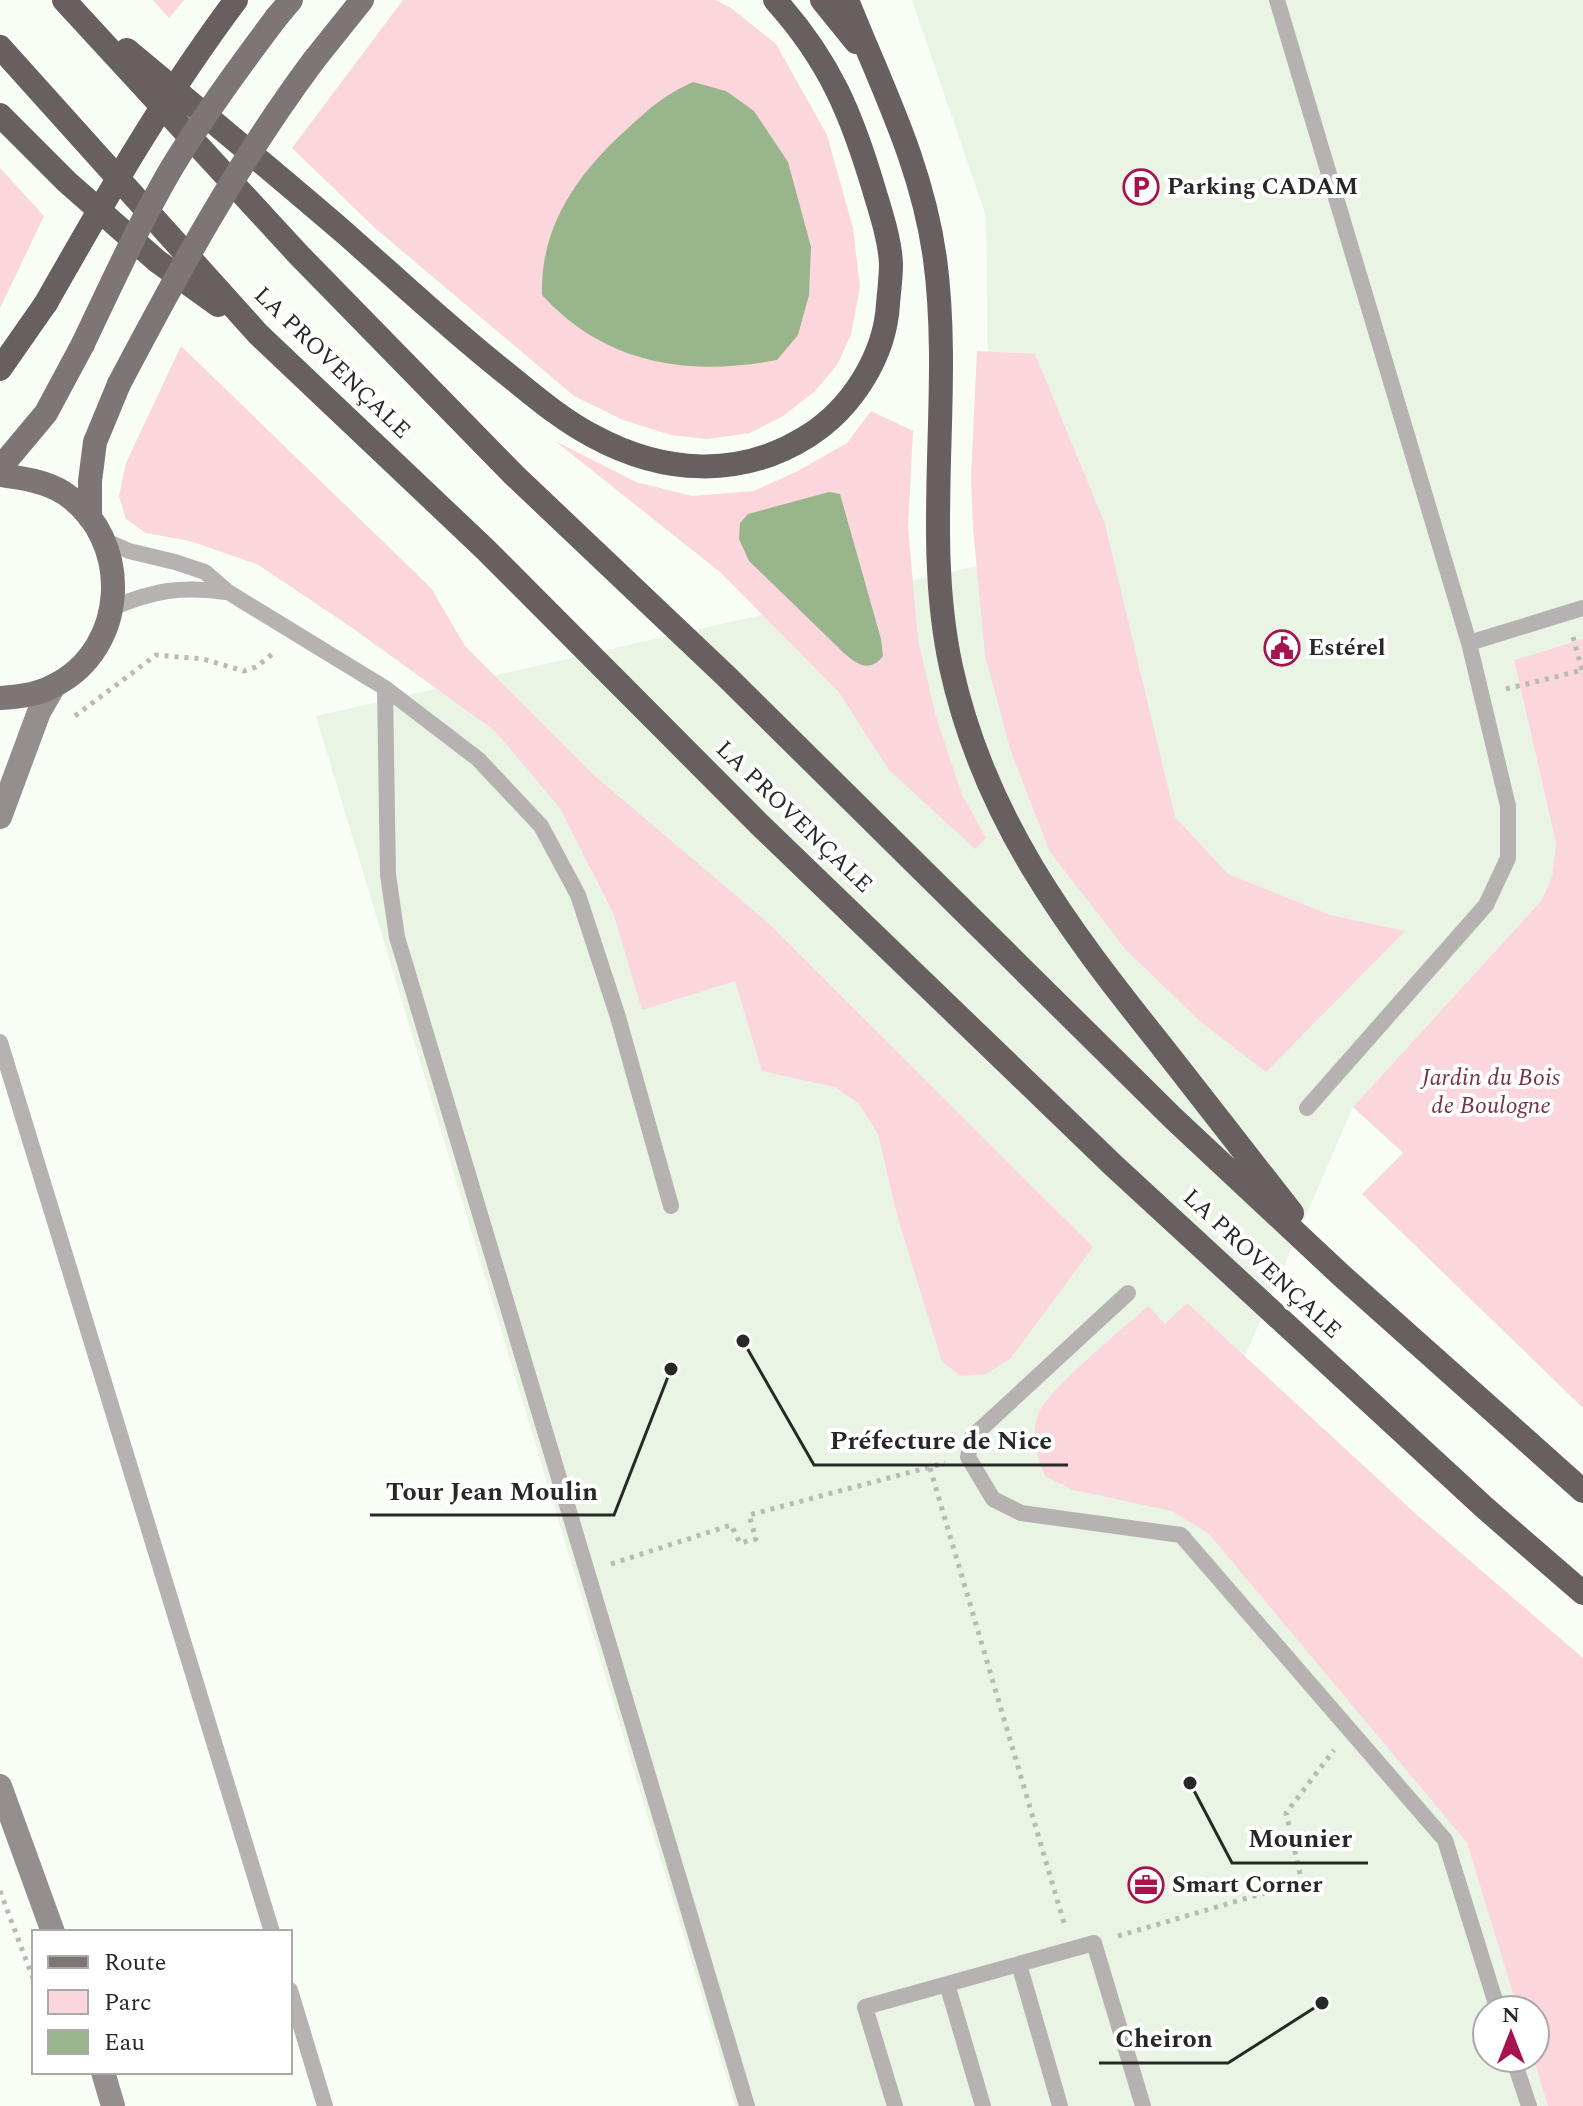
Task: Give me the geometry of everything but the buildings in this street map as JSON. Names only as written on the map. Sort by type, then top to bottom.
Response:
[{"type":"highway","points":[[66,0],[346,235],[457,335],[543,404],[594,437],[646,457],[692,467],[741,465],[783,452],[822,427],[854,394],[878,352],[888,311],[891,264],[863,154],[836,86],[805,33],[775,0]]},
{"type":"highway","name":"LA PROVENÇALE","points":[[66,0],[297,253],[514,475],[727,677],[1173,1118],[1342,1276],[1583,1491]]},
{"type":"highway","points":[[0,369],[46,303],[135,148],[192,59],[236,0]]},
{"type":"highway","points":[[822,0],[872,63]]},
{"type":"highway","points":[[847,0],[906,139],[922,192],[935,260],[940,336],[938,553],[942,603],[951,666],[971,738],[991,792],[1030,867],[1071,928],[1342,1276]]},
{"type":"highway","name":"LA PROVENÇALE","points":[[0,47],[258,334],[486,550],[760,825],[1114,1166],[1485,1508],[1583,1593]]},
{"type":"highway","points":[[0,115],[67,182],[157,261],[258,334]]},
{"type":"main road","points":[[90,518],[90,481],[95,442],[119,384],[223,194],[276,111],[362,0]]},
{"type":"main road","points":[[0,468],[46,413],[171,169],[224,86],[283,9]]},
{"type":"main road","points":[[0,475],[30,479],[64,493],[90,518],[104,540],[112,562],[114,585],[112,608],[101,639],[81,666],[54,686],[22,697],[0,698]]},
{"type":"main road","points":[[0,817],[39,712],[54,686]]},
{"type":"main road","points":[[0,1786],[52,1930]]},
{"type":"main road","points":[[104,2074],[113,2106]]},
{"type":"lane","points":[[1277,0],[1469,643],[1508,806],[1508,858],[1486,905],[1307,1108]]},
{"type":"lane","points":[[104,540],[129,551],[205,572],[228,592],[385,688],[478,759],[541,826],[578,895],[618,1017],[671,1206]]},
{"type":"lane","points":[[112,608],[143,594],[174,589],[228,592]]},
{"type":"lane","points":[[1469,643],[1583,608]]},
{"type":"lane","points":[[385,688],[388,875],[397,937],[747,2106]]},
{"type":"lane","points":[[0,1042],[271,1930]]},
{"type":"lane","points":[[1128,1293],[972,1437],[968,1457],[993,1499],[1021,1513],[1181,1535],[1445,1840],[1493,1994]]},
{"type":"lane","points":[[895,2106],[865,2007],[1094,1943],[1143,2106]]},
{"type":"lane","points":[[1019,1964],[1060,2106]]},
{"type":"lane","points":[[947,1984],[983,2106]]},
{"type":"lane","points":[[292,1997],[325,2106]]},
{"type":"lane","points":[[1518,2074],[1529,2106]]},
{"type":"path","points":[[75,717],[156,655],[203,659],[244,671],[256,667],[276,651],[287,628]]},
{"type":"path","points":[[1482,695],[1583,670]]},
{"type":"path","points":[[587,1571],[731,1525],[740,1543],[756,1539],[749,1515],[968,1457]]},
{"type":"path","points":[[930,1468],[1071,1950]]},
{"type":"path","points":[[1094,1943],[1302,1882],[1286,1813],[1349,1730]]},
{"type":"path","points":[[0,1891],[32,1976]]},
{"type":"shaded area","points":[[912,0],[1583,0],[1583,639],[1514,660],[1556,843],[1552,877],[1541,901],[1353,1107],[1218,1418],[1173,1491],[1467,1843],[1513,1994],[1471,1994],[1471,2074],[1538,2074],[1548,2106],[735,2106],[316,716],[990,563],[986,216]]},
{"type":"green space","points":[[153,0],[184,0],[169,18]]},
{"type":"green space","points":[[403,0],[715,0],[731,8],[776,44],[827,135],[853,228],[860,287],[851,335],[837,365],[814,392],[783,416],[750,433],[707,439],[671,435],[623,420],[574,396],[375,228],[292,148]]},
{"type":"green space","points":[[0,168],[44,216],[0,308]]},
{"type":"green space","points":[[181,346],[431,588],[465,646],[596,777],[768,923],[1093,1247],[1011,1358],[986,1374],[961,1376],[942,1362],[897,1215],[878,1134],[859,1104],[835,1087],[762,1071],[735,981],[642,1010],[614,915],[560,808],[495,731],[351,627],[257,564],[190,541],[146,533],[126,519],[119,496],[126,463]]},
{"type":"green space","points":[[977,351],[1035,354],[1105,524],[1175,817],[1228,874],[1330,915],[1405,931],[1266,1072],[1201,1022],[1126,950],[1050,852],[1011,752],[985,655],[971,477]]},
{"type":"green space","points":[[871,411],[913,431],[908,527],[918,640],[936,717],[962,795],[986,838],[975,849],[888,769],[839,692],[720,572],[555,441],[636,482],[692,496],[754,491],[798,471],[847,443]]},
{"type":"green space","name":"Jardin du Bois de Boulogne","points":[[1583,639],[1583,1408],[1362,1194],[1403,1153],[1353,1107],[1541,901],[1552,877],[1556,843],[1514,660]]},
{"type":"green space","points":[[1187,1303],[1417,1515],[1583,1658],[1583,2106],[1548,2106],[1538,2074],[1551,2074],[1551,1994],[1513,1994],[1467,1843],[1208,1533],[1172,1511],[1073,1490],[1045,1476],[1035,1439],[1038,1415],[1044,1404],[1070,1375],[1148,1306],[1165,1324]]},
{"type":"water","points":[[693,82],[726,91],[754,111],[788,162],[811,247],[809,295],[798,335],[777,360],[712,367],[650,360],[593,337],[542,295],[543,270],[555,224],[578,183],[609,146],[643,115],[665,97]]},
{"type":"water","points":[[829,492],[840,494],[881,639],[883,656],[868,666],[859,664],[844,653],[749,561],[739,539],[740,523],[748,514]]},
{"type":"place","name":"Parking CADAM","points":[[1141,187]]},
{"type":"place","name":"Estérel","points":[[1282,648]]},
{"type":"place","name":"Préfecture de Nice","points":[[743,1341]]},
{"type":"place","name":"Tour Jean Moulin","points":[[671,1369]]},
{"type":"place","name":"Mounier","points":[[1190,1783]]},
{"type":"place","name":"Smart Corner","points":[[1146,1885]]},
{"type":"place","name":"Cheiron","points":[[1322,2003]]}]
